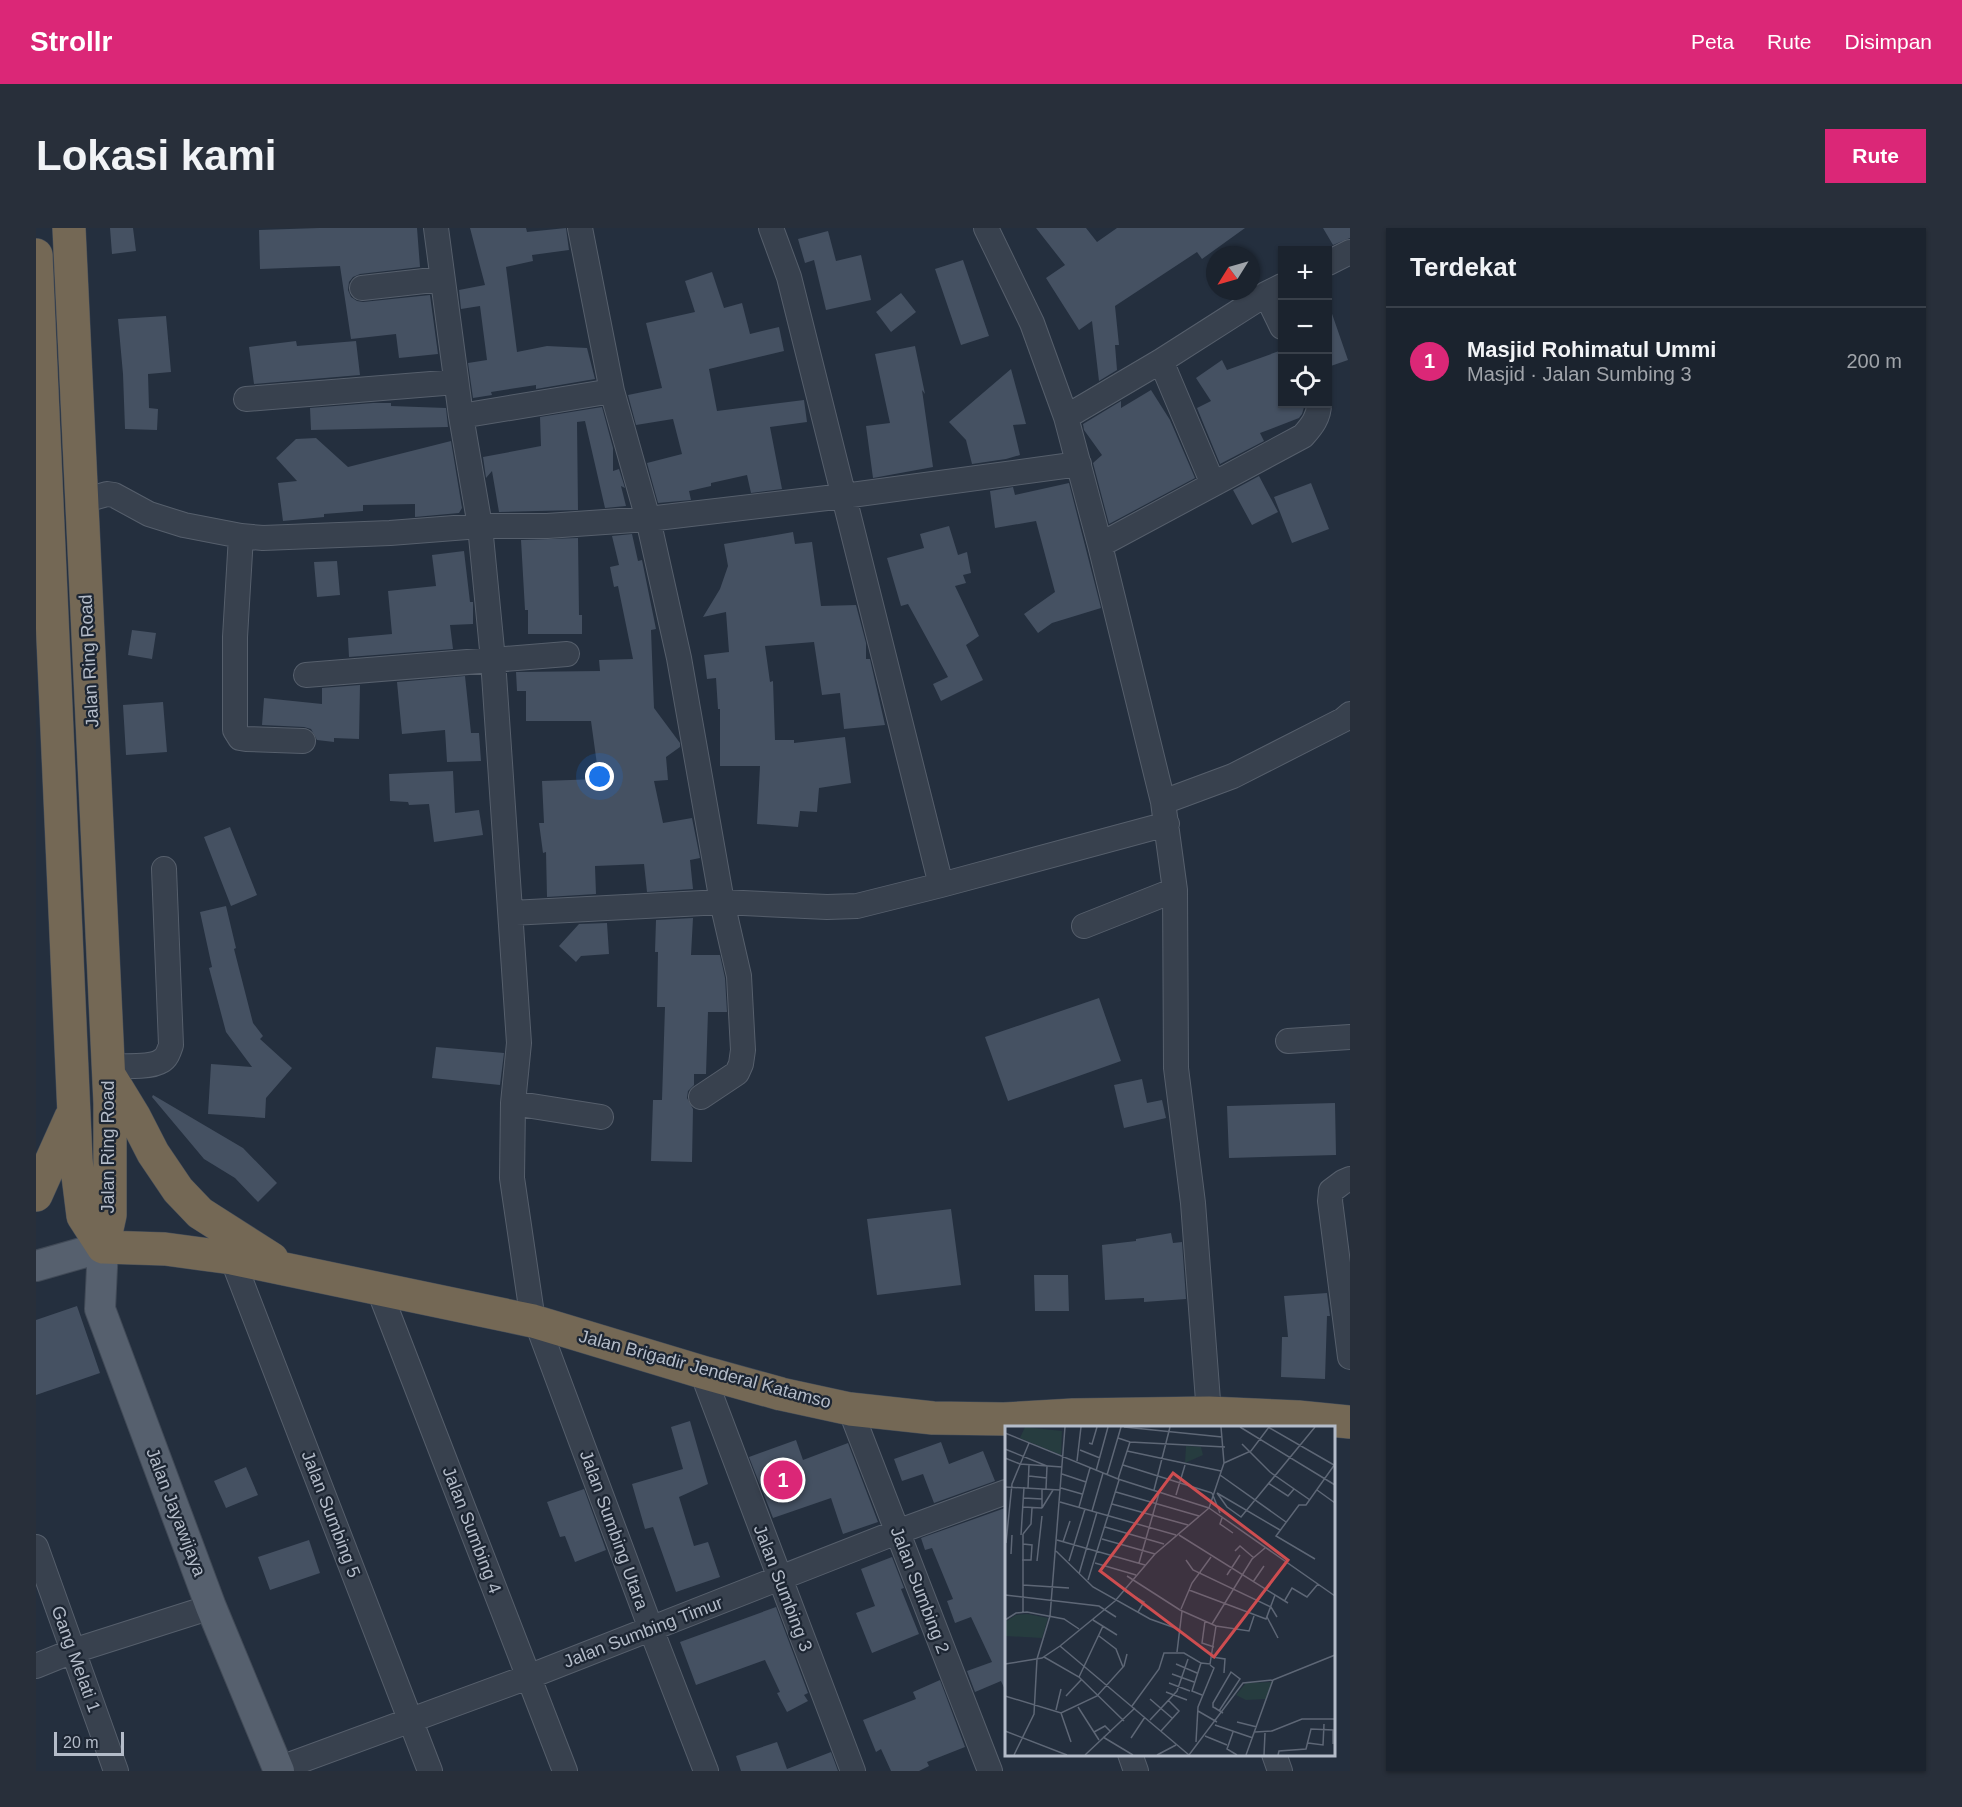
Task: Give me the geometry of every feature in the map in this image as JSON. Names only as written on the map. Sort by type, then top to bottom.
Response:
[{"type":"highway","name":"Jalan Ring Road","points":[[69,228],[108,1070],[110,1215],[103,1247]]},
{"type":"highway","name":"Jalan Ring Road","points":[[36,255],[38,344],[76,1160],[83,1216],[103,1247]]},
{"type":"highway","points":[[108,1070],[153,1154],[178,1190],[200,1213],[289,1269]]},
{"type":"highway","points":[[36,1195],[75,1107]]},
{"type":"highway","name":"Jalan Brigadir Jenderal Katamso","points":[[103,1247],[165,1249],[232,1258],[535,1322],[702,1372],[782,1394],[850,1409],[933,1419],[1006,1423],[1298,1417],[1350,1422]]},
{"type":"main road","points":[[36,1266],[103,1247]]},
{"type":"main road","name":"Jalan Jayawijaya","points":[[103,1247],[100,1310],[211,1607],[279,1770]]},
{"type":"street","name":"Jalan Sumbing Utara","points":[[436,228],[461,416],[480,526],[493,660],[519,1043],[513,1103],[512,1178],[535,1322],[706,1771]]},
{"type":"street","points":[[580,228],[612,391],[648,519],[679,658],[722,903],[740,976],[743,1050],[741,1064],[737,1072],[701,1096]]},
{"type":"street","points":[[771,228],[789,277],[941,885]]},
{"type":"street","points":[[986,228],[1032,323],[1066,417],[1100,545],[1165,813],[1174,890],[1176,1068],[1193,1203],[1210,1420]]},
{"type":"street","points":[[1332,261],[1350,252]]},
{"type":"street","points":[[362,288],[442,279]]},
{"type":"street","points":[[1066,417],[1274,290],[1278,308]]},
{"type":"street","points":[[1161,361],[1213,484]]},
{"type":"street","points":[[246,399],[456,382]]},
{"type":"street","points":[[461,416],[612,391]]},
{"type":"street","points":[[1100,545],[1304,436],[1318,414],[1319,408]]},
{"type":"street","points":[[82,501],[107,494],[114,495],[149,514],[172,521],[241,536],[263,538],[390,533],[480,526],[547,526],[648,519],[844,496],[1079,464]]},
{"type":"street","points":[[241,536],[236,637],[235,730],[240,738],[246,739],[303,741]]},
{"type":"street","points":[[306,675],[567,654]]},
{"type":"street","points":[[511,913],[722,903],[857,906],[941,885],[1165,813],[1233,776],[1348,722]]},
{"type":"street","points":[[108,1070],[153,1065],[168,1055],[171,1045],[164,869]]},
{"type":"street","points":[[1084,926],[1174,890]]},
{"type":"street","points":[[1288,1041],[1350,1037]]},
{"type":"street","points":[[513,1103],[601,1117]]},
{"type":"street","points":[[1350,1179],[1331,1191],[1330,1201],[1350,1356]]},
{"type":"street","name":"Jalan Sumbing 5","points":[[232,1258],[430,1771]]},
{"type":"street","name":"Jalan Sumbing 4","points":[[379,1290],[565,1771]]},
{"type":"street","name":"Jalan Sumbing 3","points":[[702,1372],[853,1771]]},
{"type":"street","name":"Jalan Sumbing 2","points":[[850,1409],[990,1771]]},
{"type":"street","name":"Jalan Sumbing Timur","points":[[279,1770],[528,1677],[897,1532],[1005,1492]]},
{"type":"street","name":"Gang Melati 1","points":[[36,1547],[116,1771]]},
{"type":"street","points":[[36,1666],[73,1651],[211,1607]]},
{"type":"street","points":[[1130,1756],[1136,1771]]},
{"type":"street","points":[[1274,1756],[1280,1771]]},
{"type":"building","points":[[110,228],[133,228],[136,251],[112,254]]},
{"type":"building","points":[[417,228],[420,267],[360,274],[349,282],[348,290],[351,297],[363,302],[430,295],[438,354],[399,358],[396,334],[351,339],[340,266],[260,269],[259,230]]},
{"type":"building","points":[[470,228],[526,228],[527,232],[566,228],[569,250],[532,255],[533,261],[506,267],[517,352],[547,346],[587,348],[595,379],[536,389],[536,385],[491,392],[492,395],[473,398],[468,363],[487,360],[480,306],[461,309],[459,290],[485,285]]},
{"type":"building","points":[[1036,228],[1086,228],[1097,242],[1117,228],[1245,228],[1220,246],[1206,246],[1206,256],[1202,259],[1197,252],[1115,306],[1119,345],[1115,345],[1117,370],[1099,381],[1092,321],[1079,330],[1046,278],[1065,265]]},
{"type":"building","points":[[1323,228],[1350,228],[1350,238],[1333,245]]},
{"type":"building","points":[[828,231],[836,261],[861,255],[871,300],[826,310],[814,260],[805,263],[798,239]]},
{"type":"building","points":[[963,260],[989,336],[961,345],[935,269]]},
{"type":"building","points":[[712,272],[724,308],[742,303],[750,334],[779,327],[784,351],[709,369],[717,411],[804,400],[807,422],[770,427],[782,489],[751,493],[747,475],[711,483],[711,486],[689,491],[691,500],[658,503],[647,463],[682,454],[673,419],[636,425],[628,395],[662,388],[646,323],[695,312],[685,281]]},
{"type":"building","points":[[901,293],[916,312],[891,332],[876,312]]},
{"type":"building","points":[[1332,314],[1348,360],[1332,366]]},
{"type":"building","points":[[166,316],[171,372],[148,374],[149,408],[158,409],[157,430],[125,429],[118,319]]},
{"type":"building","points":[[296,341],[297,346],[356,341],[360,375],[254,384],[249,347]]},
{"type":"building","points":[[915,346],[925,394],[922,390],[933,467],[873,478],[866,426],[890,423],[875,354]]},
{"type":"building","points":[[1278,351],[1278,408],[1304,408],[1299,418],[1260,433],[1264,441],[1220,464],[1197,408],[1211,401],[1196,378],[1222,360],[1227,370]]},
{"type":"building","points":[[1011,369],[1026,424],[1013,425],[1020,455],[972,464],[966,440],[949,422]]},
{"type":"building","points":[[1151,390],[1170,420],[1195,478],[1109,524],[1093,463],[1102,455],[1084,430],[1083,424],[1121,401],[1121,408]]},
{"type":"building","points":[[373,403],[446,408],[448,427],[311,430],[310,408]]},
{"type":"building","points":[[602,407],[613,448],[613,471],[619,469],[625,488],[621,486],[626,506],[605,508],[585,421],[577,422],[578,510],[499,512],[492,471],[486,478],[483,457],[541,446],[540,417]]},
{"type":"building","points":[[316,438],[348,467],[451,441],[462,508],[459,513],[415,517],[415,504],[363,505],[363,511],[324,514],[324,517],[283,521],[278,483],[297,481],[276,458],[296,439]]},
{"type":"building","points":[[1259,476],[1278,512],[1252,525],[1233,490]]},
{"type":"building","points":[[1069,483],[1101,608],[1052,623],[1038,633],[1024,614],[1055,592],[1036,521],[995,528],[990,491],[1013,487],[1015,495]]},
{"type":"building","points":[[1311,483],[1329,529],[1292,543],[1274,497]]},
{"type":"building","points":[[949,526],[958,555],[967,552],[971,573],[963,575],[966,583],[955,586],[979,636],[966,645],[983,680],[941,701],[933,684],[948,677],[908,604],[901,606],[887,558],[924,548],[920,534]]},
{"type":"building","points":[[793,532],[795,544],[812,542],[821,606],[856,605],[866,643],[866,659],[870,659],[885,725],[844,729],[840,693],[822,695],[814,642],[765,646],[770,682],[773,681],[775,740],[794,740],[794,743],[845,737],[851,783],[819,788],[817,812],[800,811],[798,827],[757,824],[760,766],[720,766],[720,709],[718,709],[716,678],[707,679],[704,655],[729,652],[726,612],[703,617],[720,589],[728,566],[724,544]]},
{"type":"building","points":[[632,534],[638,561],[642,560],[656,629],[651,630],[654,708],[680,743],[680,747],[666,757],[668,780],[654,781],[663,823],[692,818],[700,858],[690,860],[693,889],[647,892],[644,864],[595,866],[596,894],[547,897],[546,852],[543,853],[539,823],[544,823],[542,781],[599,779],[591,721],[526,721],[526,691],[517,691],[516,672],[600,671],[599,660],[633,659],[618,586],[614,587],[610,567],[619,565],[612,536]]},
{"type":"building","points":[[578,538],[579,615],[582,615],[582,634],[528,634],[521,540]]},
{"type":"building","points":[[464,551],[470,602],[473,602],[473,624],[450,625],[453,649],[349,657],[348,638],[392,634],[388,591],[436,586],[432,555]]},
{"type":"building","points":[[337,561],[340,595],[317,597],[314,562]]},
{"type":"building","points":[[132,630],[156,633],[152,659],[128,655]]},
{"type":"building","points":[[465,676],[471,733],[479,733],[481,761],[447,762],[445,730],[402,734],[397,682]]},
{"type":"building","points":[[360,685],[359,739],[334,738],[334,742],[317,740],[311,729],[304,727],[262,725],[264,698],[322,704],[322,688]]},
{"type":"building","points":[[163,702],[167,752],[126,755],[123,705]]},
{"type":"building","points":[[453,771],[455,813],[479,810],[483,835],[434,842],[429,804],[409,805],[408,802],[390,801],[389,774]]},
{"type":"building","points":[[230,827],[257,895],[231,906],[204,837]]},
{"type":"building","points":[[226,906],[236,948],[234,949],[253,1023],[263,1036],[260,1039],[292,1068],[266,1098],[265,1118],[208,1114],[211,1064],[252,1067],[226,1032],[209,968],[212,967],[200,912]]},
{"type":"building","points":[[693,918],[691,955],[720,955],[725,978],[727,1012],[708,1012],[706,1074],[694,1074],[694,1085],[688,1091],[687,1098],[693,1109],[692,1162],[651,1161],[653,1100],[662,1100],[665,1007],[657,1007],[656,920]]},
{"type":"building","points":[[607,923],[609,954],[581,956],[576,962],[559,946],[579,924]]},
{"type":"building","points":[[1099,998],[1121,1061],[1008,1101],[985,1037]]},
{"type":"building","points":[[436,1047],[504,1053],[500,1085],[432,1078]]},
{"type":"building","points":[[1142,1079],[1147,1103],[1162,1100],[1166,1118],[1124,1128],[1114,1085]]},
{"type":"building","points":[[153,1095],[243,1148],[277,1183],[258,1202],[235,1178],[204,1159],[152,1097]]},
{"type":"building","points":[[1335,1103],[1336,1155],[1229,1158],[1227,1106]]},
{"type":"building","points":[[951,1209],[961,1285],[877,1295],[867,1219]]},
{"type":"building","points":[[1171,1233],[1173,1243],[1182,1242],[1186,1299],[1144,1302],[1144,1298],[1105,1300],[1102,1245],[1136,1241],[1136,1239]]},
{"type":"building","points":[[1034,1275],[1068,1275],[1069,1311],[1035,1311]]},
{"type":"building","points":[[1327,1293],[1330,1316],[1327,1316],[1325,1379],[1281,1377],[1282,1337],[1288,1337],[1284,1296]]},
{"type":"building","points":[[77,1306],[100,1373],[36,1395],[36,1320]]},
{"type":"building","points":[[690,1421],[708,1484],[679,1497],[694,1546],[708,1542],[720,1577],[676,1592],[653,1527],[645,1529],[632,1484],[683,1469],[671,1427]]},
{"type":"building","points":[[796,1440],[803,1460],[848,1443],[878,1522],[843,1534],[831,1498],[773,1518],[749,1457]]},
{"type":"building","points":[[941,1442],[949,1464],[983,1451],[995,1481],[934,1503],[923,1474],[902,1481],[894,1459]]},
{"type":"building","points":[[246,1467],[258,1495],[226,1508],[214,1481]]},
{"type":"building","points":[[584,1489],[606,1550],[575,1562],[565,1536],[560,1537],[547,1502]]},
{"type":"building","points":[[1005,1508],[1005,1690],[1001,1681],[975,1692],[967,1671],[992,1662],[971,1617],[955,1623],[947,1601],[953,1599],[932,1548],[925,1550],[921,1538]]},
{"type":"building","points":[[309,1540],[320,1573],[270,1590],[258,1557]]},
{"type":"building","points":[[892,1557],[904,1588],[901,1589],[919,1634],[872,1653],[856,1613],[875,1606],[861,1569]]},
{"type":"building","points":[[776,1607],[808,1693],[804,1695],[808,1701],[787,1712],[777,1693],[780,1692],[765,1660],[696,1685],[680,1642]]},
{"type":"building","points":[[940,1680],[965,1747],[927,1762],[929,1766],[919,1771],[891,1771],[881,1749],[876,1752],[863,1720],[916,1699],[913,1692]]},
{"type":"building","points":[[777,1742],[787,1769],[831,1752],[838,1771],[741,1771],[736,1756]]},
{"type":"place","name":"Masjid Rohimatul Ummi","points":[[783,1480]]}]
